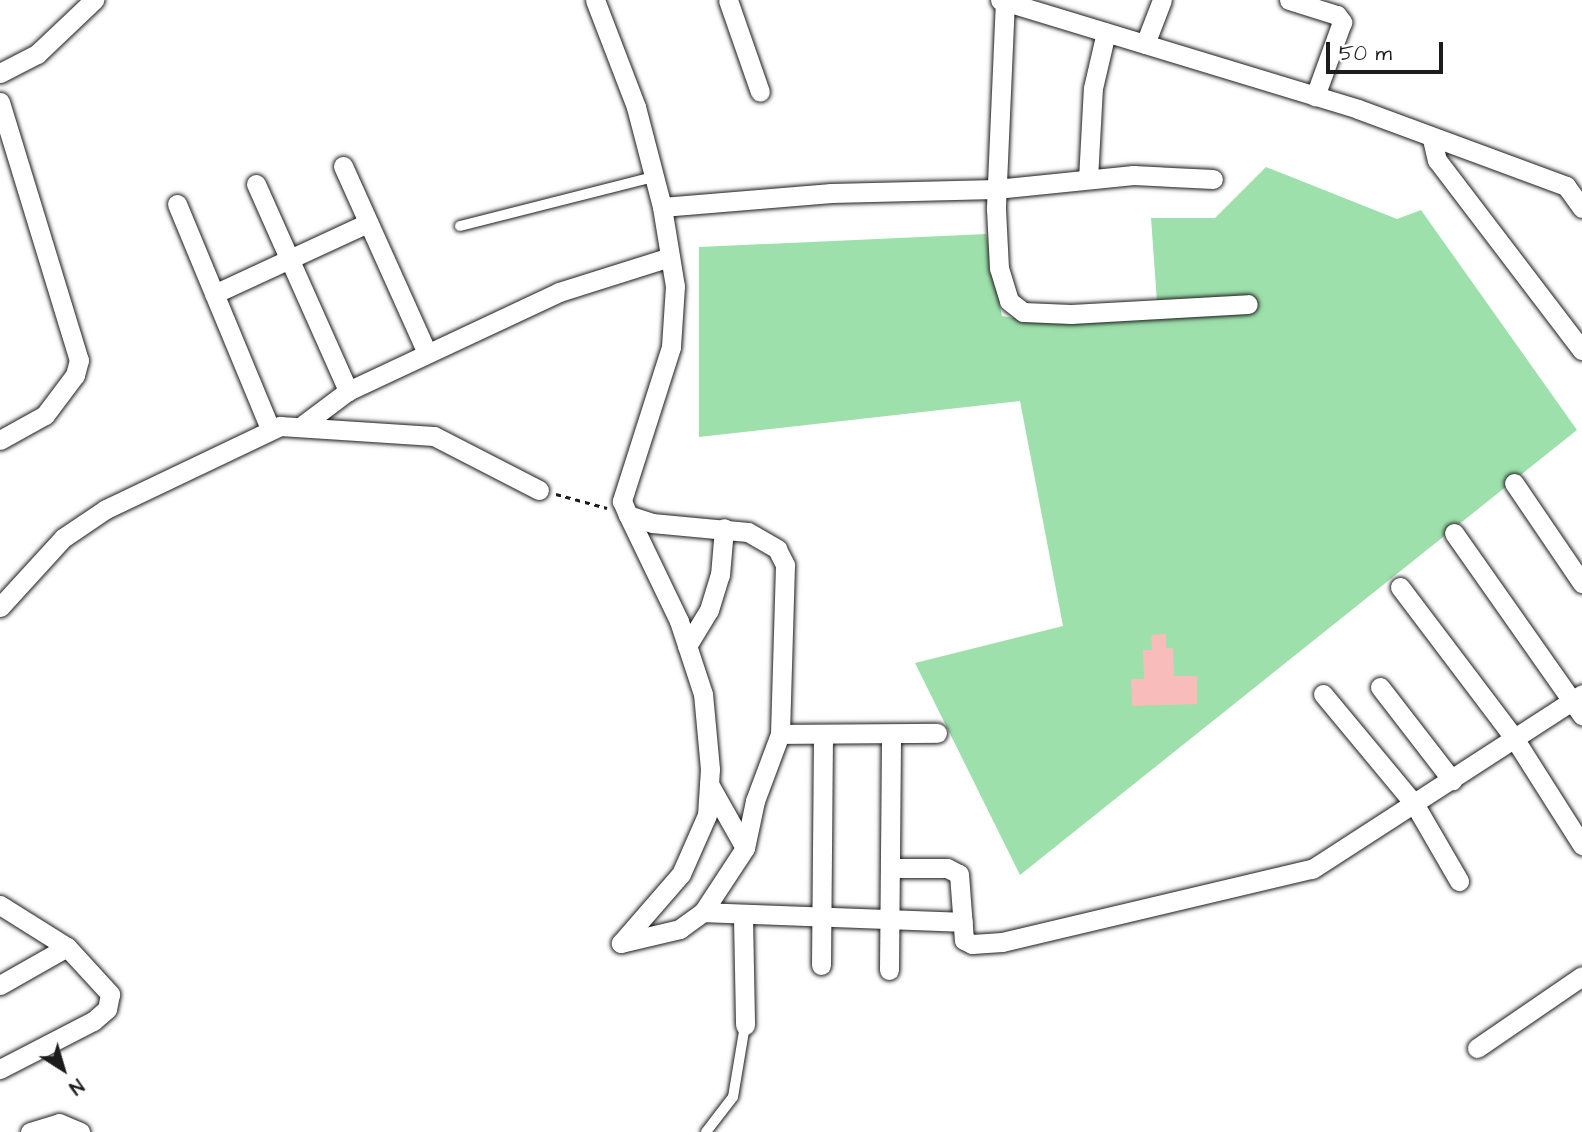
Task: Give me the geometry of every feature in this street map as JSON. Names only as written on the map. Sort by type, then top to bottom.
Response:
[{"type":"street","points":[[0,73],[37,54],[94,0]]},
{"type":"street","points":[[595,0],[636,107],[655,176],[670,257],[671,347],[622,501],[628,515],[687,646],[710,731],[707,815],[681,874],[621,943],[680,929],[704,912],[745,848],[755,801],[780,734],[785,565],[776,549],[761,539],[723,528],[652,523],[628,515]]},
{"type":"street","points":[[728,0],[761,92]]},
{"type":"street","points":[[1248,304],[1023,312],[1009,301],[999,268],[996,189],[1003,0],[1315,96],[1574,188],[1582,208]]},
{"type":"street","points":[[1145,44],[1162,0]]},
{"type":"street","points":[[1289,0],[1337,15],[1342,22],[1315,96]]},
{"type":"street","points":[[1088,179],[1093,88],[1105,32]]},
{"type":"street","points":[[0,102],[79,360],[75,375],[45,415],[0,440]]},
{"type":"street","points":[[1432,139],[1437,160],[1582,350]]},
{"type":"street","points":[[343,166],[426,353]]},
{"type":"street","points":[[662,207],[831,193],[996,189],[1179,173],[1213,179]]},
{"type":"street","points":[[256,184],[348,391]]},
{"type":"street","points":[[177,204],[270,429]]},
{"type":"street","points":[[214,294],[368,223]]},
{"type":"street","points":[[304,424],[348,391],[559,292],[670,257]]},
{"type":"street","points":[[0,607],[63,538],[106,509],[270,429],[304,424],[434,436],[539,490]]},
{"type":"street","points":[[1514,483],[1582,583]]},
{"type":"street","points":[[687,646],[709,610],[720,575],[723,528]]},
{"type":"street","points":[[892,868],[947,868],[958,874],[964,940],[972,944],[1002,942],[1312,869],[1415,805],[1514,738],[1579,704],[1454,533]]},
{"type":"street","points":[[1400,587],[1514,738],[1582,845]]},
{"type":"street","points":[[1380,687],[1452,780]]},
{"type":"street","points":[[1323,694],[1415,805],[1459,881]]},
{"type":"street","points":[[780,734],[937,733]]},
{"type":"street","points":[[821,965],[823,734]]},
{"type":"street","points":[[889,970],[892,921],[891,734]]},
{"type":"street","points":[[709,784],[745,848]]},
{"type":"street","points":[[0,905],[67,947],[104,982],[110,994],[107,1009],[0,1069]]},
{"type":"street","points":[[704,912],[743,917],[963,922]]},
{"type":"street","points":[[743,917],[745,1026]]},
{"type":"street","points":[[0,985],[67,947]]},
{"type":"street","points":[[1477,1048],[1582,975]]},
{"type":"street","points":[[30,1132],[59,1123],[80,1132]]},
{"type":"lane","points":[[460,226],[655,176]]},
{"type":"lane","points":[[706,1132],[733,1097],[745,1026]]},
{"type":"path","points":[[539,490],[628,515]]},
{"type":"green space","points":[[1266,167],[1397,219],[1421,210],[1577,430],[1020,875],[915,663],[1063,626],[1020,401],[699,437],[699,247],[986,234],[1002,316],[1031,321],[1254,311],[1254,297],[1157,302],[1151,218],[1215,218]]},
{"type":"building","points":[[1166,634],[1166,648],[1173,648],[1174,676],[1197,676],[1197,704],[1132,706],[1131,679],[1144,679],[1143,650],[1152,650],[1151,635]]}]
